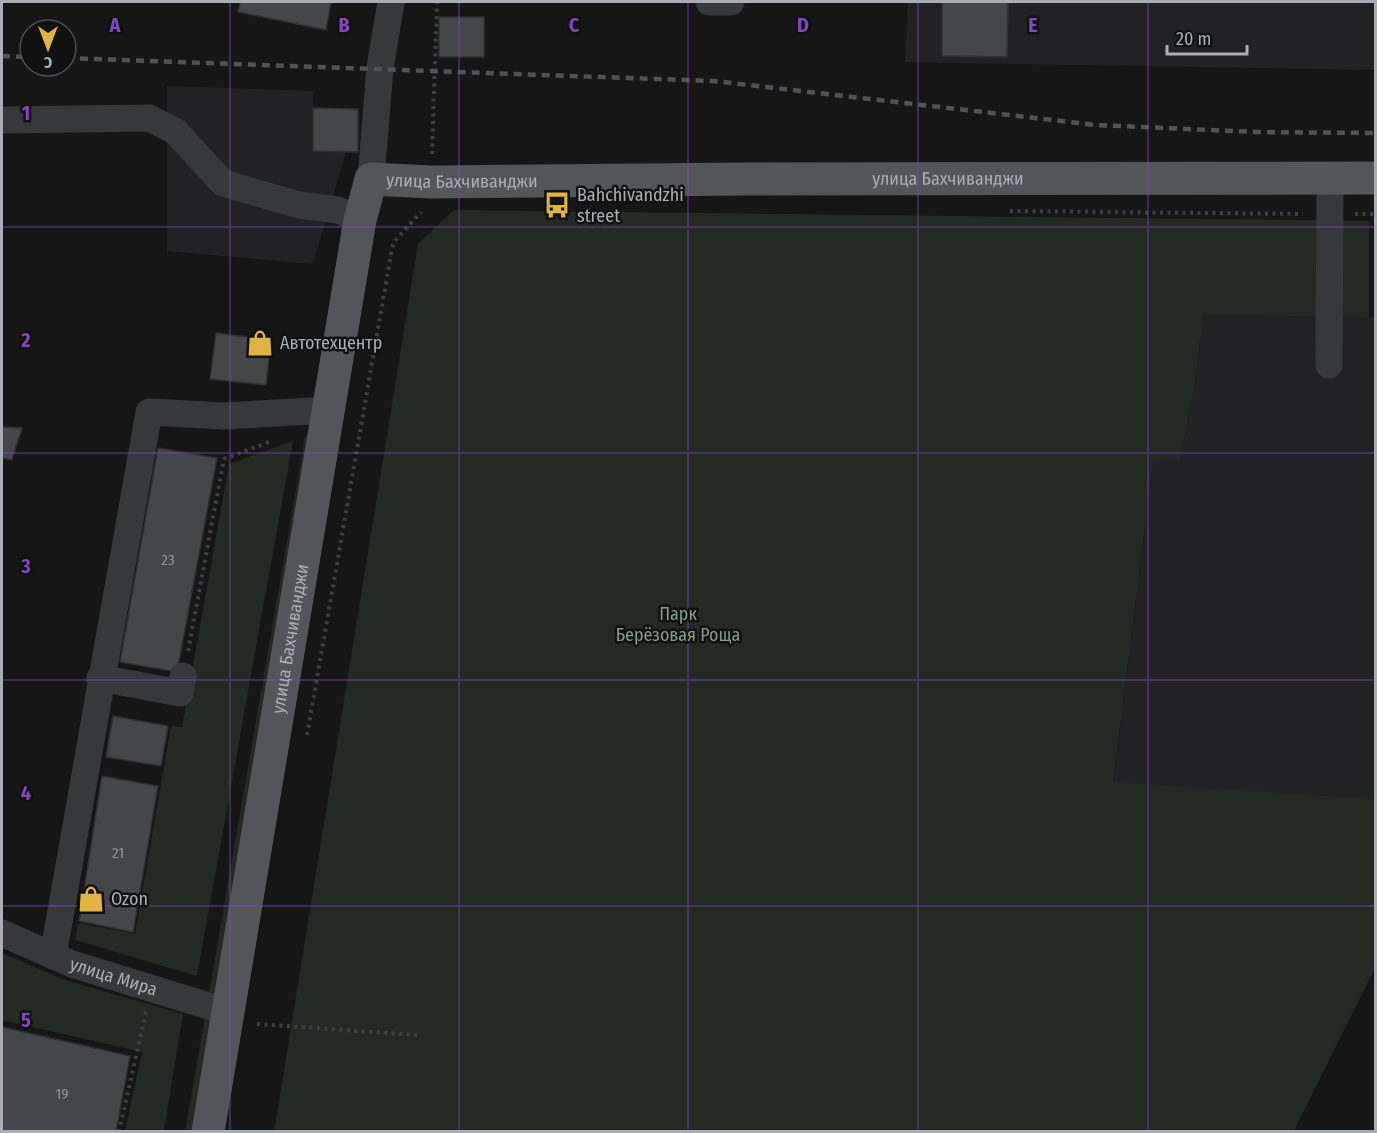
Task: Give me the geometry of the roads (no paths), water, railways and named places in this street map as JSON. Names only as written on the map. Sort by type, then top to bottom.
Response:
[{"type":"main road","name":"улица Бахчиванджи","points":[[208,1131],[248,1016],[330,410],[360,220],[371,179],[431,182],[748,178],[1376,178]]},
{"type":"street","points":[[371,179],[380,68],[391,2]]},
{"type":"street","points":[[709,2],[731,2]]},
{"type":"street","points":[[2,120],[149,118],[175,131],[223,183],[299,205],[338,210],[360,220]]},
{"type":"street","points":[[1329,365],[1330,178]]},
{"type":"street","points":[[53,956],[100,678],[149,412],[223,416],[330,410]]},
{"type":"street","points":[[100,678],[180,693],[183,676]]},
{"type":"street","name":"улица Мира","points":[[2,933],[53,956],[248,1016]]},
{"type":"railway","points":[[2,56],[18,57]]},
{"type":"railway","points":[[78,58],[714,81],[1096,125],[1256,132],[1376,133]]},
{"type":"place","name":"Bahchivandzhi street","points":[[557,205]]},
{"type":"place","name":"Автотехцентр","points":[[260,343]]},
{"type":"place","name":"Ozon","points":[[91,899]]},
{"type":"park label","name":"Парк Берёзовая Роща","points":[[678,624]]}]
